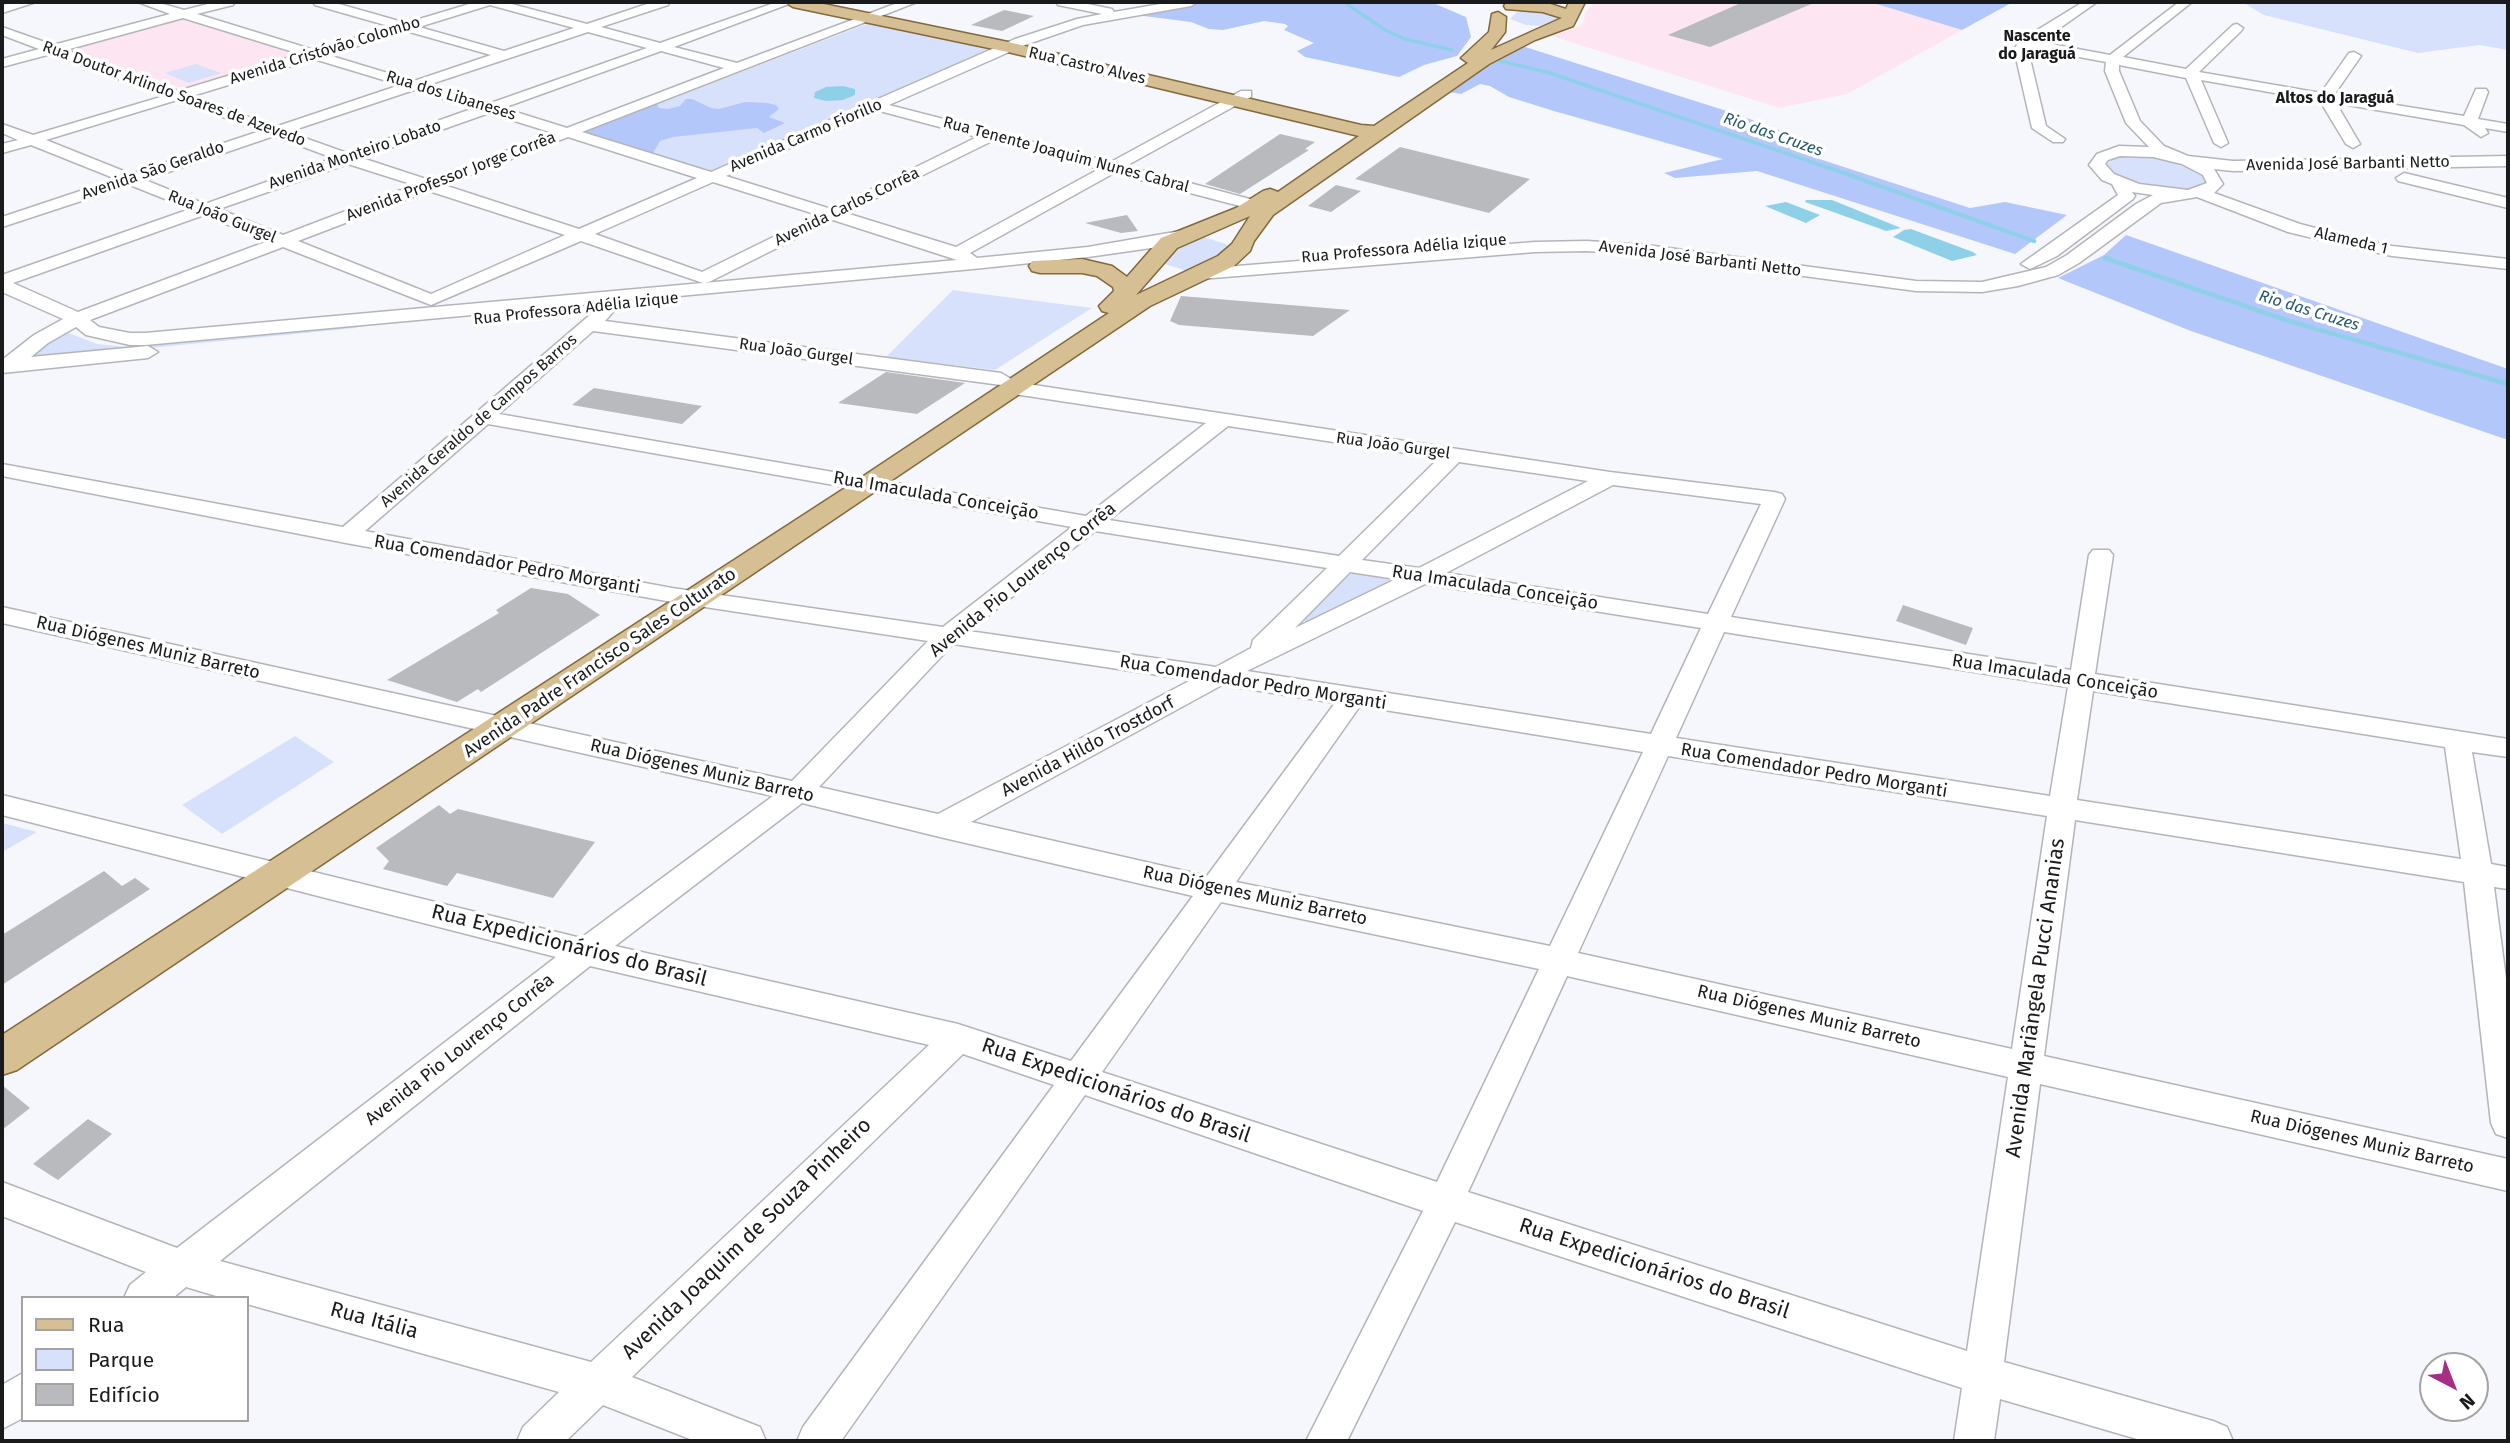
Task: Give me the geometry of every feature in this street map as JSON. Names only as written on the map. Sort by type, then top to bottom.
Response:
[{"type":"main road","name":"Rua Castro Alves","points":[[790,2],[1014,45]]},
{"type":"main road","name":"Rua Castro Alves","points":[[844,2],[1014,45],[1282,107],[1383,121]]},
{"type":"main road","points":[[1548,2],[1577,8]]},
{"type":"main road","points":[[1517,6],[1577,8]]},
{"type":"main road","points":[[1517,6],[1507,24],[1518,28],[1549,29]]},
{"type":"main road","points":[[1186,235],[1224,238],[1242,246],[1243,240],[1266,211],[1489,43],[1517,6]]},
{"type":"main road","points":[[1186,235],[1255,205],[1383,121],[1483,60],[1567,23],[1577,8]]},
{"type":"main road","name":"Rua Castro Alves","points":[[1282,107],[1383,121]]},
{"type":"main road","points":[[1340,117],[1361,116],[1383,121]]},
{"type":"main road","name":"Avenida Padre Francisco Sales Colturato","points":[[1007,383],[1126,293],[1157,254],[1169,243],[1186,235]]},
{"type":"main road","name":"Avenida Padre Francisco Sales Colturato","points":[[2,1057],[266,872],[1007,383],[1142,301],[1226,261],[1242,246]]},
{"type":"main road","points":[[1149,265],[1172,273],[1200,274]]},
{"type":"main road","points":[[1040,266],[1082,266],[1104,271],[1123,284],[1126,293]]},
{"type":"main road","name":"Avenida Padre Francisco Sales Colturato","points":[[2,1030],[266,872]]},
{"type":"street","points":[[2,9],[30,2]]},
{"type":"street","name":"Rua dos Libaneses","points":[[144,2],[832,214],[971,263]]},
{"type":"street","points":[[2,63],[229,2]]},
{"type":"street","points":[[319,2],[504,55]]},
{"type":"street","points":[[490,2],[739,68]]},
{"type":"street","name":"Avenida Cristóvão Colombo","points":[[2,149],[490,2]]},
{"type":"street","name":"Avenida São Geraldo","points":[[2,222],[272,130],[664,2]]},
{"type":"street","name":"Avenida Monteiro Lobato","points":[[2,283],[202,209],[790,2]]},
{"type":"street","name":"Avenida Professor Jorge Corrêa","points":[[4,368],[41,339],[77,319],[911,2]]},
{"type":"street","points":[[1062,2],[1117,14]]},
{"type":"street","name":"Avenida Carmo Fiorillo","points":[[427,312],[578,234],[1014,45],[1060,27],[1191,2]]},
{"type":"street","points":[[2028,46],[2091,2]]},
{"type":"street","points":[[2118,136],[2106,154],[2098,160],[2097,165],[2100,171],[2119,183],[2174,195],[2208,188],[2209,172],[2159,149],[2133,123],[2112,71],[2113,61],[2186,2]]},
{"type":"street","points":[[2187,75],[2237,28]]},
{"type":"street","name":"Rua Doutor Arlindo Soares de Azevedo","points":[[2,31],[346,158],[578,234],[700,287]]},
{"type":"street","points":[[2091,57],[2107,44]]},
{"type":"street","points":[[2028,46],[2187,75]]},
{"type":"street","points":[[2028,46],[2039,128],[2058,139]]},
{"type":"street","points":[[2325,97],[2354,56]]},
{"type":"street","points":[[2091,57],[2095,74]]},
{"type":"street","points":[[2113,61],[2134,67],[2508,128]]},
{"type":"street","points":[[2187,75],[2221,142]]},
{"type":"street","points":[[2469,121],[2481,92]]},
{"type":"street","points":[[971,263],[1112,169],[1240,97]]},
{"type":"street","points":[[2325,97],[2353,144]]},
{"type":"street","name":"Rua Tenente Joaquim Nunes Cabral","points":[[877,106],[1255,205]]},
{"type":"street","points":[[2469,121],[2487,138]]},
{"type":"street","name":"Rua João Gurgel","points":[[2,128],[282,241],[427,312]]},
{"type":"street","name":"Avenida Carlos Corrêa","points":[[700,287],[832,214],[992,135]]},
{"type":"street","points":[[2106,154],[2135,151],[2180,158]]},
{"type":"street","name":"Avenida José Barbanti Netto","points":[[2180,158],[2233,166],[2508,161]]},
{"type":"street","name":"Avenida José Barbanti Netto","points":[[2208,188],[2258,179],[2508,176]]},
{"type":"street","points":[[2404,177],[2508,203]]},
{"type":"street","name":"Avenida José Barbanti Netto","points":[[1570,237],[1656,241],[1900,274],[1968,277],[2001,273],[2028,265],[2050,252],[2127,196],[2119,183]]},
{"type":"street","name":"Alameda 1","points":[[2208,188],[2294,228],[2392,251],[2508,264]]},
{"type":"street","name":"Avenida José Barbanti Netto","points":[[1200,274],[1535,247],[1587,246],[1646,250],[1916,286],[1982,287],[2018,281],[2052,271],[2087,249],[2142,207],[2156,199],[2174,195]]},
{"type":"street","name":"Rua Professora Adélia Izique","points":[[77,319],[93,331],[130,339],[145,339],[971,263],[1158,242],[1186,235]]},
{"type":"street","name":"Rua Professora Adélia Izique","points":[[1242,246],[1265,257],[1293,259],[1511,239],[1570,237]]},
{"type":"street","name":"Rua Professora Adélia Izique","points":[[971,263],[1040,266],[1120,259],[1149,265]]},
{"type":"street","points":[[2,283],[77,319]]},
{"type":"street","name":"Rua Professora Adélia Izique","points":[[4,368],[427,312],[611,306],[700,287]]},
{"type":"street","name":"Avenida Geraldo de Campos Barros","points":[[346,536],[611,306]]},
{"type":"street","name":"Rua João Gurgel","points":[[592,325],[1007,383],[1222,421],[1610,478],[1774,499],[1716,622]]},
{"type":"street","name":"Rua Imaculada Conceição","points":[[484,417],[1092,524],[2508,748]]},
{"type":"street","name":"Avenida Pio Lourenço Corrêa","points":[[146,1296],[585,952],[798,792],[947,636],[1222,421]]},
{"type":"street","points":[[1247,661],[1454,455]]},
{"type":"street","name":"Rua Comendador Pedro Morganti","points":[[2,470],[684,597],[1222,676],[2508,878]]},
{"type":"street","name":"Avenida Hildo Trostdorf","points":[[940,826],[1247,661],[1420,577],[1610,478]]},
{"type":"street","name":"Avenida Mariângela Pucci Ananias","points":[[1974,1441],[2062,809],[2101,555]]},
{"type":"street","name":"Rua Diógenes Muniz Barreto","points":[[2,615],[798,792],[1213,889],[1559,961],[2508,1175]]},
{"type":"street","points":[[1326,1441],[1446,1202],[1716,622]]},
{"type":"street","points":[[817,1441],[1352,698]]},
{"type":"street","points":[[2457,741],[2478,873],[2508,1123]]},
{"type":"street","name":"Rua Expedicionários do Brasil","points":[[2,805],[585,952],[958,1038],[1446,1202],[1983,1375],[2213,1441]]},
{"type":"street","name":"Avenida Joaquim de Souza Pinheiro","points":[[537,1441],[958,1038]]},
{"type":"street","name":"Rua Itália","points":[[2,1199],[181,1268],[596,1383],[746,1441]]},
{"type":"street","points":[[2,1409],[21,1395]]},
{"type":"shaded area","points":[[1203,2],[1431,2],[1466,17],[1471,37],[1457,56],[1424,65],[1399,77],[1305,57],[1297,51],[1314,43],[1284,30],[1288,26],[1285,24],[1264,21],[1223,30],[1209,29],[1191,22],[1128,14]]},
{"type":"shaded area","points":[[1595,2],[1870,2],[1962,30],[1847,94],[1779,108],[1552,36],[1580,26],[1584,22],[1585,13]]},
{"type":"shaded area","points":[[1870,2],[2013,2],[1962,30]]},
{"type":"shaded area","points":[[179,18],[300,55],[187,90],[66,49]]},
{"type":"shaded area","points":[[1519,45],[1733,113],[1782,131],[1804,154],[1970,208],[2005,202],[2067,215],[2015,254],[1757,171],[1675,178],[1664,173],[1723,159],[1509,97],[1490,86],[1480,84],[1461,94],[1449,92],[1475,71]]},
{"type":"shaded area","points":[[843,86],[855,89],[855,95],[843,100],[826,101],[814,98],[815,92],[826,87]]},
{"type":"shaded area","points":[[686,99],[719,109],[745,102],[776,105],[779,109],[769,117],[785,123],[764,133],[757,128],[673,137],[660,141],[653,153],[584,132],[657,104],[659,108],[668,109],[680,106]]},
{"type":"shaded area","points":[[1832,200],[1901,228],[1886,231],[1805,202]]},
{"type":"shaded area","points":[[1786,202],[1820,215],[1806,223],[1765,206]]},
{"type":"shaded area","points":[[1911,229],[1977,255],[1952,261],[1893,237]]},
{"type":"shaded area","points":[[2126,235],[2508,369],[2508,440],[2191,331],[2058,278],[2104,255]]},
{"type":"green space","points":[[2242,2],[2508,2],[2508,50],[2479,45],[2418,53],[2264,15]]},
{"type":"green space","points":[[1527,9],[1540,9],[1561,17],[1540,26],[1526,25],[1510,19],[1516,13]]},
{"type":"green space","points":[[872,22],[990,50],[712,171],[585,132]]},
{"type":"green space","points":[[196,64],[221,73],[189,83],[165,73]]},
{"type":"green space","points":[[2124,155],[2142,155],[2181,162],[2197,169],[2205,177],[2205,184],[2197,189],[2181,192],[2123,180],[2111,172],[2107,165],[2112,159]]},
{"type":"green space","points":[[1203,237],[1226,244],[1229,248],[1225,255],[1187,271],[1162,263],[1167,251]]},
{"type":"green space","points":[[953,290],[1092,308],[995,370],[886,357]]},
{"type":"green space","points":[[362,323],[356,328],[37,359],[30,357],[31,353],[66,332],[97,344],[127,347]]},
{"type":"green space","points":[[1358,572],[1391,580],[1389,584],[1309,623],[1302,620],[1345,576]]},
{"type":"green space","points":[[295,736],[334,762],[222,834],[182,805]]},
{"type":"green space","points":[[2,823],[37,832],[2,852]]},
{"type":"building","points":[[1743,2],[1816,2],[1710,47],[1668,35]]},
{"type":"building","points":[[1004,10],[1034,16],[1002,31],[971,25]]},
{"type":"building","points":[[1280,134],[1315,142],[1305,149],[1309,150],[1240,194],[1205,184]]},
{"type":"building","points":[[1400,147],[1530,179],[1489,213],[1355,179]]},
{"type":"building","points":[[1336,185],[1361,191],[1331,212],[1308,206]]},
{"type":"building","points":[[1127,215],[1138,231],[1121,233],[1085,223]]},
{"type":"building","points":[[1181,296],[1350,310],[1313,336],[1179,325],[1170,321]]},
{"type":"building","points":[[886,372],[965,383],[917,414],[838,403]]},
{"type":"building","points":[[594,388],[702,406],[682,424],[572,405]]},
{"type":"building","points":[[531,588],[568,594],[600,615],[481,692],[478,689],[457,702],[387,680],[499,613],[496,610]]},
{"type":"building","points":[[1903,605],[1973,628],[1966,645],[1896,621]]},
{"type":"building","points":[[439,805],[450,814],[458,809],[595,842],[553,898],[457,873],[447,886],[383,869],[389,861],[376,848]]},
{"type":"building","points":[[104,871],[122,886],[135,878],[150,889],[2,985],[2,935]]},
{"type":"building","points":[[2,1085],[30,1108],[2,1130]]},
{"type":"building","points":[[88,1119],[112,1134],[58,1180],[33,1164]]},
{"type":"waterway","points":[[1344,2],[1385,30],[1405,39],[1452,50]]},
{"type":"waterway","name":"Rio das Cruzes","points":[[1500,61],[1547,72],[1835,170]]},
{"type":"waterway","name":"Rio das Cruzes","points":[[1830,168],[2034,241]]},
{"type":"waterway","name":"Rio das Cruzes","points":[[2105,258],[2289,321],[2508,384],[2503,383]]},
{"type":"district","name":"Nascente do Jaraguá","points":[[2037,46]]},
{"type":"district","name":"Altos do Jaraguá","points":[[2335,99]]}]
